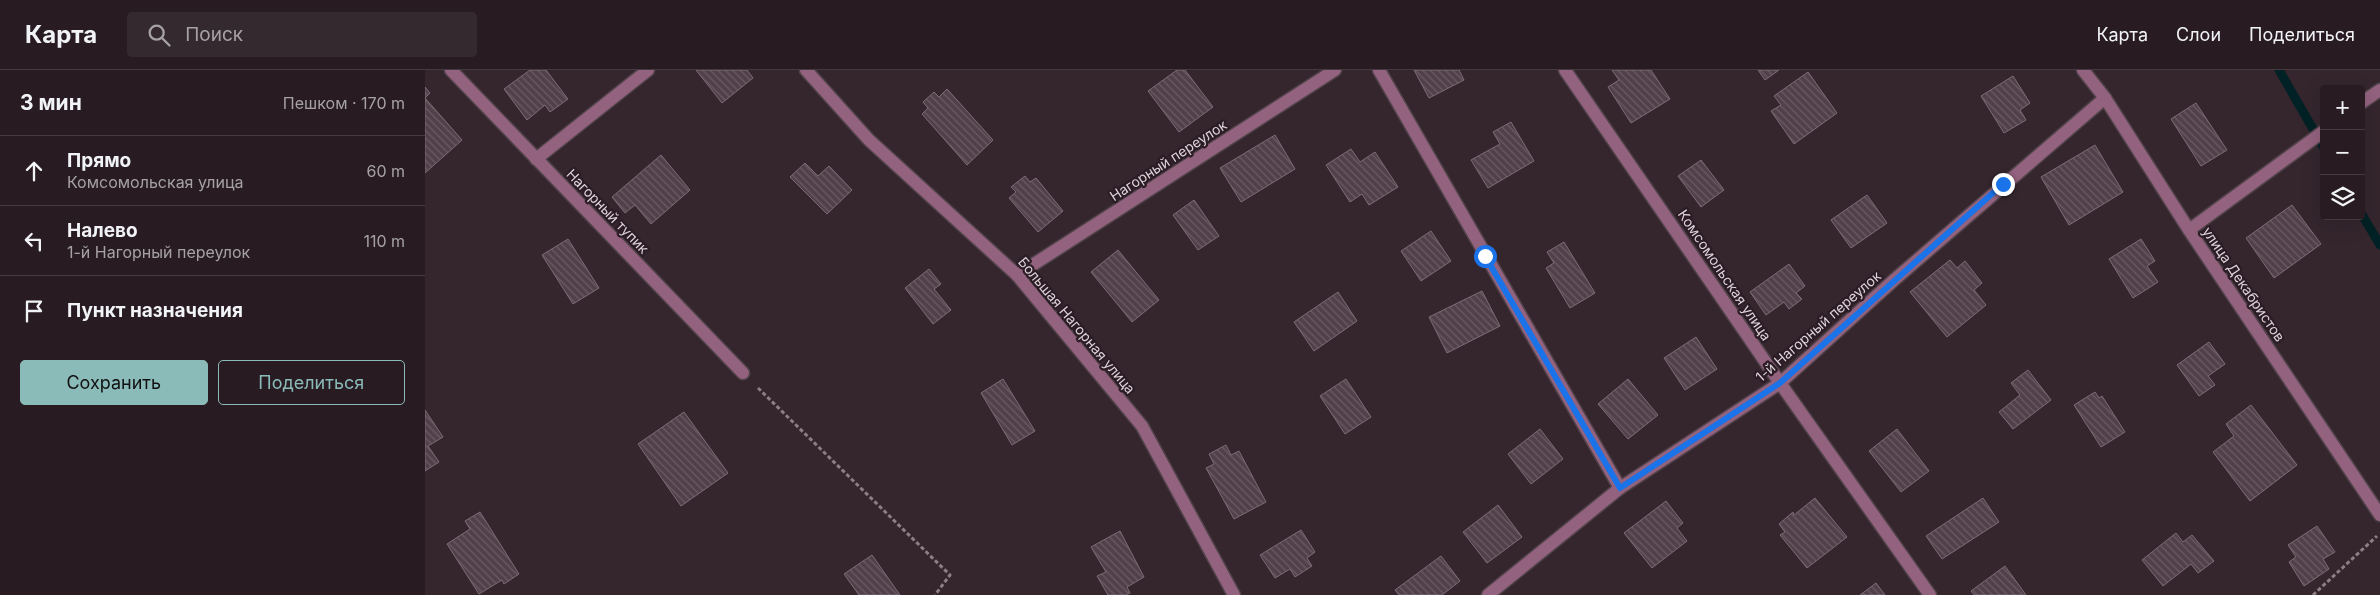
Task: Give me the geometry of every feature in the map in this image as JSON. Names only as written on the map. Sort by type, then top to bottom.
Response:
[{"type":"street","name":"Нагорный тупик","points":[[451,70],[743,373]]},
{"type":"street","points":[[536,159],[647,70]]},
{"type":"street","name":"Большая Нагорная улица","points":[[806,70],[869,140],[1017,275],[1142,426],[1233,595]]},
{"type":"street","name":"Нагорный переулок","points":[[1017,275],[1335,70]]},
{"type":"street","points":[[1379,70],[1620,488]]},
{"type":"street","name":"Комсомольская улица","points":[[1565,70],[1780,383],[1930,595]]},
{"type":"street","name":"улица Декабристов","points":[[2083,70],[2105,98],[2189,230],[2380,515]]},
{"type":"street","points":[[2365,101],[2380,90]]},
{"type":"street","name":"1-й Нагорный переулок","points":[[1488,595],[1620,488],[1780,383],[1952,228],[2105,98]]},
{"type":"street","points":[[2189,230],[2320,134]]},
{"type":"path","points":[[743,373],[950,575],[935,595]]},
{"type":"path","points":[[2313,595],[2380,534]]},
{"type":"building","points":[[530,70],[546,70],[568,99],[550,112],[545,105],[527,120],[504,89]]},
{"type":"building","points":[[696,70],[747,70],[753,78],[722,103]]},
{"type":"building","points":[[1177,70],[1185,70],[1213,107],[1179,132],[1148,91]]},
{"type":"building","points":[[1414,70],[1459,70],[1464,80],[1429,98]]},
{"type":"building","points":[[1612,70],[1651,70],[1670,99],[1631,123],[1608,87],[1619,80]]},
{"type":"building","points":[[1758,70],[1779,70],[1765,80]]},
{"type":"building","points":[[1808,72],[1837,113],[1794,144],[1771,111],[1781,105],[1774,96]]},
{"type":"building","points":[[2013,76],[2030,103],[2020,110],[2026,120],[2004,133],[1981,96]]},
{"type":"building","points":[[425,87],[430,93],[425,98]]},
{"type":"building","points":[[947,89],[993,140],[967,165],[922,114],[928,108],[923,102],[934,92],[939,97]]},
{"type":"building","points":[[425,98],[462,140],[425,173]]},
{"type":"building","points":[[2196,103],[2227,150],[2201,166],[2171,119]]},
{"type":"building","points":[[1511,122],[1534,161],[1488,188],[1471,160],[1500,144],[1493,132]]},
{"type":"building","points":[[1275,135],[1295,169],[1241,202],[1220,168]]},
{"type":"building","points":[[2095,145],[2123,192],[2069,225],[2041,177]]},
{"type":"building","points":[[1351,149],[1360,162],[1375,152],[1398,187],[1369,205],[1362,194],[1350,202],[1326,165]]},
{"type":"building","points":[[661,155],[690,190],[651,224],[635,205],[625,213],[612,197]]},
{"type":"building","points":[[1701,160],[1724,190],[1701,207],[1678,176]]},
{"type":"building","points":[[805,163],[818,176],[829,166],[852,190],[827,214],[790,177]]},
{"type":"building","points":[[1025,176],[1030,182],[1036,178],[1063,211],[1038,232],[1009,198],[1016,192],[1011,187]]},
{"type":"building","points":[[1867,195],[1887,223],[1851,248],[1831,220]]},
{"type":"building","points":[[1194,200],[1219,236],[1198,250],[1173,215]]},
{"type":"building","points":[[2292,205],[2321,244],[2274,278],[2246,238]]},
{"type":"building","points":[[1431,231],[1451,261],[1421,281],[1401,251]]},
{"type":"building","points":[[568,239],[599,288],[573,304],[542,255]]},
{"type":"building","points":[[2141,239],[2155,261],[2147,266],[2158,282],[2133,298],[2109,259]]},
{"type":"building","points":[[1564,242],[1595,293],[1570,308],[1546,268],[1554,263],[1547,252]]},
{"type":"building","points":[[1118,250],[1159,300],[1132,322],[1091,272]]},
{"type":"building","points":[[1950,260],[1957,268],[1965,261],[1982,283],[1974,290],[1986,305],[1947,337],[1910,292]]},
{"type":"building","points":[[1789,264],[1805,286],[1796,293],[1802,299],[1789,309],[1784,302],[1766,315],[1750,292]]},
{"type":"building","points":[[929,269],[941,284],[934,289],[951,310],[933,324],[905,288]]},
{"type":"building","points":[[1482,291],[1500,326],[1447,353],[1429,317]]},
{"type":"building","points":[[1338,292],[1357,321],[1314,351],[1294,322]]},
{"type":"building","points":[[1696,337],[1717,369],[1685,390],[1664,358]]},
{"type":"building","points":[[2209,342],[2225,364],[2208,376],[2215,385],[2199,396],[2177,365]]},
{"type":"building","points":[[2028,370],[2051,400],[2013,429],[1999,412],[2020,395],[2011,383]]},
{"type":"building","points":[[1003,379],[1035,431],[1012,445],[981,393]]},
{"type":"building","points":[[1346,379],[1371,417],[1345,434],[1320,396]]},
{"type":"building","points":[[1628,379],[1658,415],[1628,439],[1598,404]]},
{"type":"building","points":[[2095,392],[2099,398],[2102,396],[2125,432],[2101,447],[2074,405]]},
{"type":"building","points":[[2251,405],[2297,465],[2250,501],[2213,452],[2234,436],[2226,424]]},
{"type":"building","points":[[425,410],[443,437],[428,446],[439,462],[425,471]]},
{"type":"building","points":[[684,412],[728,473],[681,506],[638,444]]},
{"type":"building","points":[[1540,429],[1563,459],[1531,484],[1508,454]]},
{"type":"building","points":[[1897,429],[1929,471],[1901,492],[1869,451]]},
{"type":"building","points":[[1226,445],[1231,455],[1239,451],[1266,502],[1234,519],[1206,468],[1214,464],[1209,454]]},
{"type":"building","points":[[1815,498],[1847,537],[1807,568],[1780,535],[1785,532],[1779,524],[1793,512],[1794,515]]},
{"type":"building","points":[[1983,498],[1999,522],[1942,559],[1926,536]]},
{"type":"building","points":[[1666,501],[1683,523],[1677,528],[1687,541],[1652,568],[1624,533]]},
{"type":"building","points":[[1498,505],[1522,537],[1487,563],[1463,532]]},
{"type":"building","points":[[480,512],[519,574],[504,584],[502,580],[479,594],[447,544],[470,529],[465,521]]},
{"type":"building","points":[[2317,526],[2335,552],[2323,559],[2329,569],[2304,586],[2289,562],[2296,557],[2288,545]]},
{"type":"building","points":[[1301,530],[1315,552],[1307,558],[1312,566],[1295,577],[1290,569],[1275,578],[1260,555]]},
{"type":"building","points":[[1120,531],[1144,577],[1127,587],[1130,593],[1126,595],[1108,595],[1097,576],[1106,572],[1091,547]]},
{"type":"building","points":[[2176,533],[2183,542],[2192,535],[2214,561],[2198,573],[2191,564],[2163,586],[2142,560]]},
{"type":"building","points":[[872,555],[900,595],[859,595],[844,574]]},
{"type":"building","points":[[1441,556],[1460,581],[1442,595],[1399,595],[1395,590]]},
{"type":"building","points":[[2005,566],[2026,595],[1974,595],[1971,591]]},
{"type":"building","points":[[1876,583],[1885,595],[1860,595]]},
{"type":"waterway","points":[[2279,70],[2320,141]]},
{"type":"waterway","points":[[2365,220],[2380,245]]},
{"type":"route","points":[[1485,256],[1620,488],[1780,383],[2003,184]]}]
